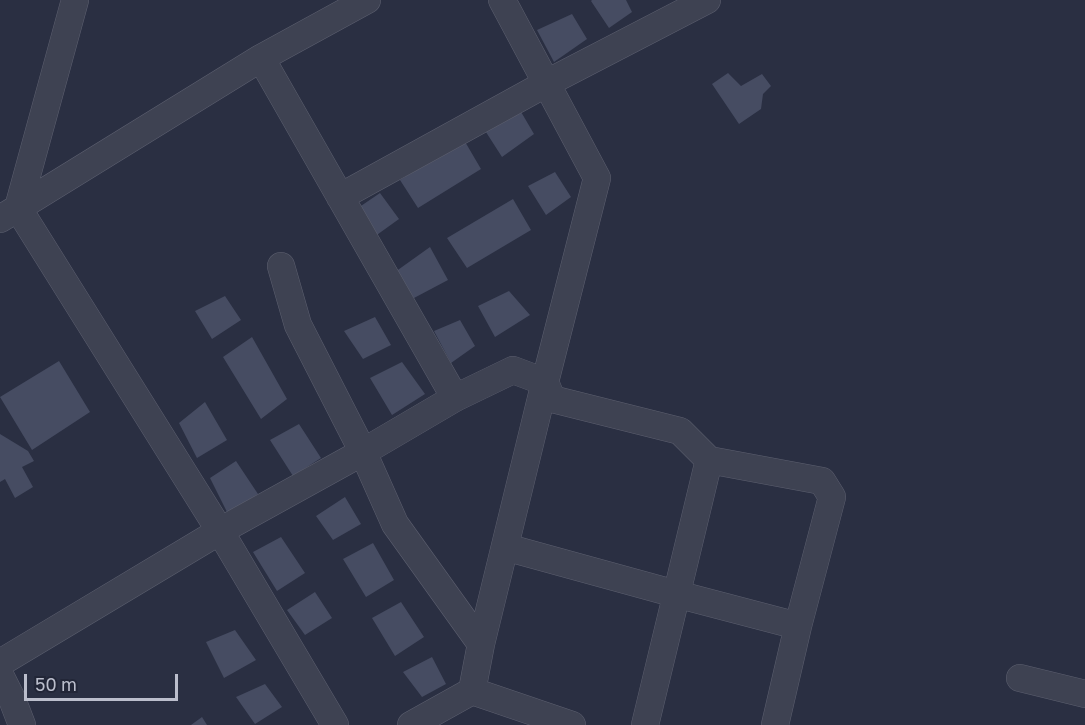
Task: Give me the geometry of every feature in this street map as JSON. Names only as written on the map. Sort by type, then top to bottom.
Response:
[{"type":"street","points":[[9,213],[75,0]]},
{"type":"street","points":[[9,213],[261,58],[367,0]]},
{"type":"street","points":[[472,691],[481,644],[597,178],[502,0]]},
{"type":"street","points":[[340,197],[547,83],[707,0]]},
{"type":"street","points":[[261,58],[455,398]]},
{"type":"street","points":[[9,213],[219,531],[335,725]]},
{"type":"street","points":[[281,266],[298,325],[363,452],[395,524],[481,644]]},
{"type":"street","points":[[0,663],[219,531],[363,452],[455,398],[513,370],[545,382],[552,399],[680,431],[708,459],[822,481],[832,497],[775,725]]},
{"type":"street","points":[[645,725],[708,459]]},
{"type":"street","points":[[505,547],[798,626]]},
{"type":"street","points":[[0,675],[22,725]]},
{"type":"street","points":[[1020,678],[1085,694]]},
{"type":"street","points":[[411,725],[472,691],[572,725]]},
{"type":"building","points":[[592,0],[626,0],[632,12],[609,28]]},
{"type":"building","points":[[572,14],[587,39],[554,62],[537,30]]},
{"type":"building","points":[[728,73],[741,86],[762,74],[771,86],[763,94],[761,109],[739,124],[712,84]]},
{"type":"building","points":[[517,105],[534,134],[502,157],[484,129]]},
{"type":"building","points":[[464,140],[481,169],[418,208],[400,180]]},
{"type":"building","points":[[555,172],[571,197],[546,215],[528,186]]},
{"type":"building","points":[[380,193],[399,219],[374,237],[355,210]]},
{"type":"building","points":[[513,199],[531,230],[467,268],[447,238]]},
{"type":"building","points":[[430,247],[448,280],[414,298],[395,272]]},
{"type":"building","points":[[509,291],[530,315],[495,337],[478,306]]},
{"type":"building","points":[[225,296],[241,320],[212,339],[195,311]]},
{"type":"building","points":[[375,317],[391,345],[363,359],[344,331]]},
{"type":"building","points":[[460,320],[475,346],[451,363],[434,331]]},
{"type":"building","points":[[252,337],[287,399],[261,419],[223,357]]},
{"type":"building","points":[[59,361],[90,412],[32,450],[0,397]]},
{"type":"building","points":[[402,362],[425,394],[392,415],[370,378]]},
{"type":"building","points":[[205,402],[227,440],[197,458],[179,423]]},
{"type":"building","points":[[299,424],[321,458],[293,476],[270,440]]},
{"type":"building","points":[[0,434],[28,451],[34,461],[22,467],[33,487],[15,498],[5,479],[0,482]]},
{"type":"building","points":[[236,461],[258,494],[228,514],[210,478]]},
{"type":"building","points":[[345,497],[361,524],[333,540],[316,516]]},
{"type":"building","points":[[281,537],[305,573],[277,591],[253,552]]},
{"type":"building","points":[[373,543],[394,580],[366,597],[343,559]]},
{"type":"building","points":[[315,592],[332,618],[305,635],[287,610]]},
{"type":"building","points":[[401,602],[424,637],[395,656],[372,618]]},
{"type":"building","points":[[235,630],[256,660],[224,678],[206,642]]},
{"type":"building","points":[[432,657],[446,684],[422,697],[403,672]]},
{"type":"building","points":[[265,684],[282,707],[255,724],[236,697]]},
{"type":"building","points":[[202,717],[207,725],[191,725]]}]
